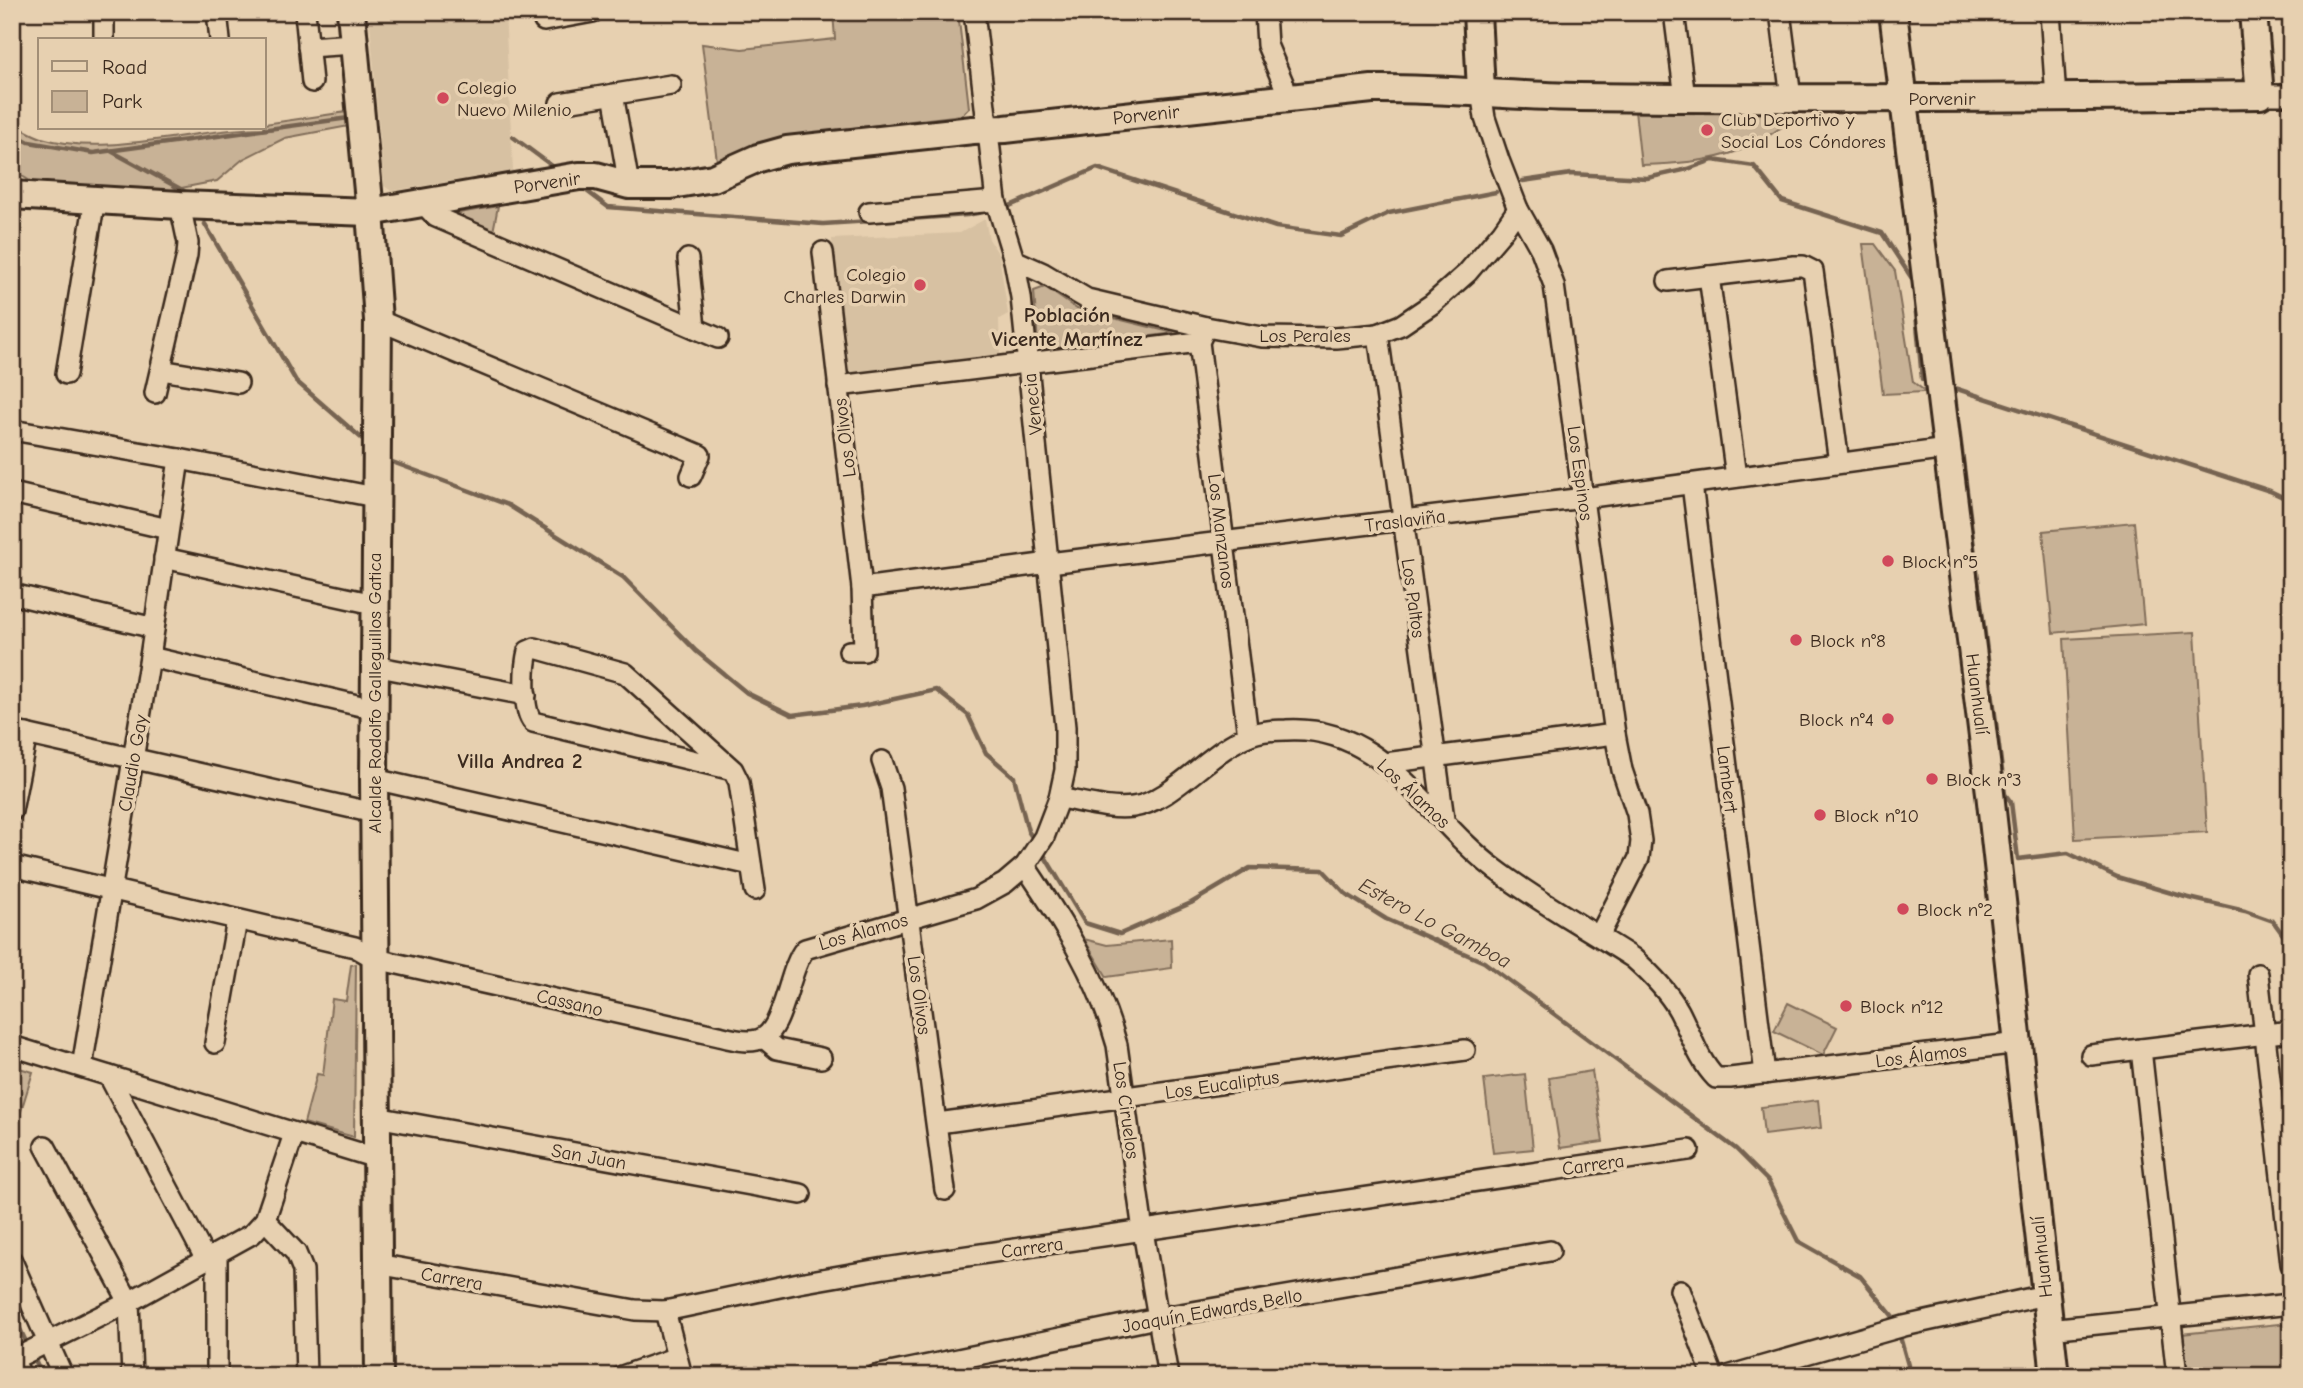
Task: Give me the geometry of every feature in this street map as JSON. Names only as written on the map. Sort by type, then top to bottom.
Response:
[{"type":"street","points":[[104,12],[104,38]]},
{"type":"street","points":[[217,12],[220,38]]},
{"type":"street","points":[[305,12],[312,82]]},
{"type":"street","name":"Alcalde Rodolfo Galleguillos Gatica","points":[[351,12],[378,320],[374,813],[379,1376]]},
{"type":"street","points":[[544,21],[566,14],[593,12]]},
{"type":"street","name":"Venecia","points":[[974,12],[996,201],[1014,260],[1028,364],[1065,727],[1065,770],[1059,798]]},
{"type":"street","points":[[1265,12],[1267,45],[1290,99]]},
{"type":"street","name":"Los Espinos","points":[[1477,12],[1485,118],[1518,209],[1541,250],[1554,285],[1615,734],[1622,771],[1637,814],[1641,841],[1639,858],[1599,936]]},
{"type":"street","points":[[1674,12],[1685,97]]},
{"type":"street","points":[[1780,12],[1791,98]]},
{"type":"street","name":"Huanhualí","points":[[1893,12],[2019,1043],[2055,1376]]},
{"type":"street","points":[[2050,12],[2056,97]]},
{"type":"street","points":[[2253,12],[2260,95]]},
{"type":"street","points":[[308,47],[354,44]]},
{"type":"street","points":[[560,103],[671,85]]},
{"type":"street","name":"Porvenir","points":[[12,195],[370,212],[579,176],[596,176],[629,185],[671,185],[713,178],[758,158],[787,150],[1372,89],[1423,88],[1566,97],[2291,95]]},
{"type":"street","points":[[613,94],[629,185]]},
{"type":"street","points":[[66,374],[95,199]]},
{"type":"street","points":[[869,212],[996,201]]},
{"type":"street","points":[[423,204],[436,217],[718,338]]},
{"type":"street","points":[[156,393],[187,255],[188,243],[180,205]]},
{"type":"street","name":"Los Perales","points":[[1014,260],[1043,273],[1087,299],[1202,335],[1336,338],[1378,334],[1401,325],[1432,304],[1467,273],[1518,209]]},
{"type":"street","name":"Los Olivos","points":[[823,252],[862,588],[864,650],[849,651]]},
{"type":"street","points":[[688,259],[695,328]]},
{"type":"street","points":[[1668,281],[1794,266],[1809,268],[1815,276],[1839,463]]},
{"type":"street","points":[[1709,276],[1736,477]]},
{"type":"street","points":[[378,320],[700,455],[691,477]]},
{"type":"street","name":"Los Paltos","points":[[1378,334],[1444,819]]},
{"type":"street","points":[[838,386],[1028,364],[1202,335]]},
{"type":"street","name":"Los Manzanos","points":[[1202,335],[1223,542],[1248,736]]},
{"type":"street","points":[[161,370],[238,383]]},
{"type":"street","points":[[12,430],[179,459],[375,498]]},
{"type":"street","name":"Traslaviña","points":[[862,588],[1584,498],[1947,449]]},
{"type":"street","name":"Claudio Gay","points":[[82,1067],[150,657],[179,459]]},
{"type":"street","name":"Lambert","points":[[1692,484],[1765,1074]]},
{"type":"street","points":[[12,493],[168,529]]},
{"type":"street","points":[[164,558],[374,604]]},
{"type":"street","points":[[12,594],[154,628]]},
{"type":"street","points":[[733,770],[533,722],[527,713],[526,654],[535,648],[625,673],[733,770],[739,782],[755,890]]},
{"type":"street","points":[[150,657],[374,709]]},
{"type":"street","points":[[374,666],[526,695]]},
{"type":"street","name":"Los Álamos","points":[[764,1038],[776,1024],[797,958],[805,949],[976,899],[1005,883],[1028,862],[1044,837],[1059,798],[1115,807],[1135,807],[1159,797],[1218,753],[1248,736],[1296,729],[1320,731],[1367,750],[1385,763],[1444,819],[1471,850],[1495,870],[1633,958],[1655,979],[1678,1008],[1706,1068],[1716,1078],[2019,1043]]},
{"type":"street","points":[[12,811],[19,732],[374,813]]},
{"type":"street","points":[[1385,763],[1615,734]]},
{"type":"street","name":"Los Olivos","points":[[882,761],[891,788],[946,1190]]},
{"type":"street","points":[[374,779],[751,865]]},
{"type":"street","name":"Los Ciruelos","points":[[1028,862],[1081,954],[1109,1016],[1118,1045],[1143,1231],[1168,1376]]},
{"type":"street","name":"Cassano","points":[[12,866],[355,947],[376,959],[742,1041],[764,1038]]},
{"type":"street","points":[[215,1043],[237,920]]},
{"type":"street","points":[[2258,974],[2291,1264]]},
{"type":"street","points":[[2091,1055],[2291,1031]]},
{"type":"street","points":[[764,1038],[777,1049],[821,1058]]},
{"type":"street","points":[[12,1045],[376,1158]]},
{"type":"street","points":[[2141,1049],[2177,1376]]},
{"type":"street","name":"Los Eucaliptus","points":[[938,1124],[1465,1050]]},
{"type":"street","points":[[109,1076],[211,1258],[217,1376]]},
{"type":"street","name":"San Juan","points":[[376,1117],[801,1194]]},
{"type":"street","points":[[16,1360],[252,1234],[265,1220],[294,1134]]},
{"type":"street","points":[[45,1146],[129,1302],[132,1376]]},
{"type":"street","name":"Carrera","points":[[377,1264],[635,1310],[665,1311],[861,1272],[1689,1150]]},
{"type":"street","points":[[265,1220],[296,1253],[303,1270],[306,1376]]},
{"type":"street","name":"Joaquín Edwards Bello","points":[[876,1376],[1157,1318],[1550,1251]]},
{"type":"street","points":[[12,1261],[44,1345],[63,1376]]},
{"type":"street","points":[[1680,1290],[1713,1376]]},
{"type":"street","points":[[1728,1376],[1875,1333],[2045,1295]]},
{"type":"street","points":[[2049,1329],[2291,1304]]},
{"type":"street","points":[[622,1376],[680,1366],[665,1311]]},
{"type":"shaded area","name":"Colegio Nuevo Milenio","points":[[369,12],[505,12],[513,171],[392,191],[384,186]]},
{"type":"shaded area","name":"Colegio Charles Darwin","points":[[985,219],[989,239],[999,255],[1008,314],[999,319],[1000,354],[846,374],[832,239],[960,233]]},
{"type":"green space","points":[[833,12],[958,12],[969,108],[962,115],[786,136],[717,161],[702,44],[742,49],[835,39]]},
{"type":"green space","name":"Club Deportivo y Social Los Cóndores","points":[[1635,111],[1785,111],[1795,118],[1753,145],[1727,155],[1690,162],[1641,165]]},
{"type":"green space","points":[[347,112],[349,126],[285,138],[243,159],[217,181],[161,192],[37,185],[12,170],[12,124],[42,138],[94,145],[123,144],[229,130],[266,130],[266,124]]},
{"type":"green space","points":[[498,206],[492,237],[443,216]]},
{"type":"green space","points":[[1863,244],[1875,244],[1895,271],[1913,382],[1926,392],[1883,394]]},
{"type":"green space","points":[[1045,287],[1077,309],[1174,333],[1050,350],[1038,344],[1034,291]]},
{"type":"green space","points":[[2134,522],[2144,624],[2053,633],[2043,531]]},
{"type":"green space","points":[[2195,632],[2207,832],[2075,839],[2064,639]]},
{"type":"green space","points":[[1084,939],[1107,945],[1171,939],[1172,968],[1107,977]]},
{"type":"green space","points":[[356,964],[354,1137],[304,1123],[317,1074],[323,1075],[332,999],[346,1001],[351,965]]},
{"type":"green space","points":[[1788,1003],[1837,1027],[1823,1055],[1774,1031]]},
{"type":"green space","points":[[12,1066],[33,1072],[21,1111],[12,1109]]},
{"type":"green space","points":[[1592,1071],[1603,1142],[1560,1148],[1549,1078]]},
{"type":"green space","points":[[1525,1074],[1533,1149],[1493,1153],[1484,1079]]},
{"type":"green space","points":[[1818,1100],[1821,1128],[1764,1135],[1761,1107]]},
{"type":"green space","points":[[2288,1323],[2291,1376],[2185,1376],[2181,1334]]},
{"type":"waterway","points":[[266,129],[349,118]]},
{"type":"waterway","points":[[12,133],[29,142],[93,153],[261,130]]},
{"type":"waterway","points":[[513,137],[559,171]]},
{"type":"waterway","name":"Estero Lo Gamboa","points":[[111,151],[186,192]]},
{"type":"waterway","points":[[1523,181],[1571,174],[1647,178],[1688,169],[1713,160],[1754,166],[1782,201],[1882,233],[1913,280],[1922,379]]},
{"type":"waterway","points":[[1005,208],[1097,168],[1276,227],[1341,236],[1389,213],[1496,192]]},
{"type":"waterway","points":[[580,186],[608,207],[823,224],[871,221]]},
{"type":"waterway","points":[[880,221],[967,215],[993,210]]},
{"type":"waterway","name":"Estero Lo Gamboa","points":[[205,224],[296,381],[367,443]]},
{"type":"waterway","points":[[2291,501],[2270,491],[1954,388],[2005,794],[2011,802],[2018,859],[2068,853],[2117,877],[2273,921],[2291,946]]},
{"type":"waterway","name":"Estero Lo Gamboa","points":[[387,460],[508,505],[623,577],[696,651],[747,693],[792,715],[862,706],[936,690],[968,715],[986,753],[1014,777],[1028,831],[1034,840]]},
{"type":"waterway","name":"Estero Lo Gamboa","points":[[1041,850],[1085,923],[1120,934],[1191,903],[1250,868],[1323,870],[1346,894],[1386,919],[1484,962],[1736,1149],[1768,1181],[1798,1241],[1860,1276],[1895,1319],[1896,1324]]},
{"type":"waterway","points":[[12,1312],[28,1346]]},
{"type":"waterway","name":"Estero Lo Gamboa","points":[[1899,1333],[1911,1376]]},
{"type":"waterway","points":[[32,1354],[42,1376]]},
{"type":"place","name":"Colegio Nuevo Milenio","points":[[443,98]]},
{"type":"place","name":"Club Deportivo y Social Los Cóndores","points":[[1707,130]]},
{"type":"place","name":"Colegio Charles Darwin","points":[[920,285]]},
{"type":"place","name":"Block n°5","points":[[1888,561]]},
{"type":"place","name":"Block n°8","points":[[1796,640]]},
{"type":"place","name":"Block n°4","points":[[1888,719]]},
{"type":"place","name":"Block n°3","points":[[1932,779]]},
{"type":"place","name":"Block n°10","points":[[1820,815]]},
{"type":"place","name":"Block n°2","points":[[1903,909]]},
{"type":"place","name":"Block n°12","points":[[1846,1006]]},
{"type":"district","name":"Población Vicente Martínez","points":[[1067,327]]},
{"type":"district","name":"Villa Andrea 2","points":[[520,761]]}]
